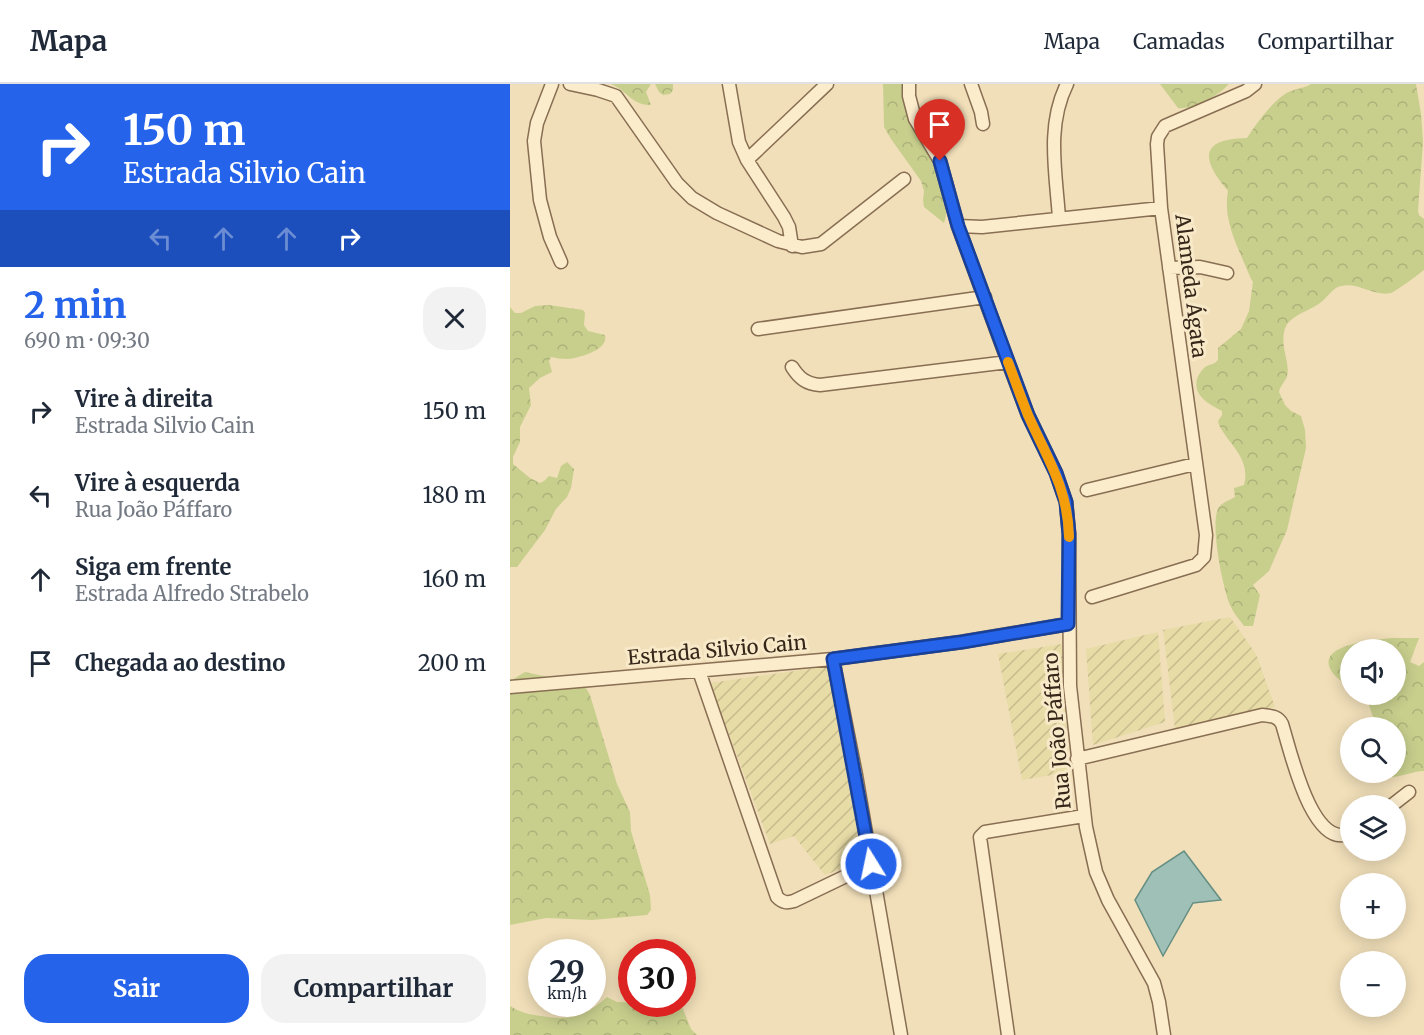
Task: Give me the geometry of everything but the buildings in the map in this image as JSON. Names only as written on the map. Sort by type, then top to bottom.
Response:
[{"type":"street","points":[[552,84],[537,123],[534,141],[540,200],[550,237],[561,262]]},
{"type":"street","points":[[570,84],[604,91],[616,96],[677,183],[692,198],[717,213],[778,242],[792,246],[821,244],[904,179]]},
{"type":"street","points":[[729,84],[739,142],[747,160],[789,226],[792,246]]},
{"type":"street","points":[[747,160],[827,84]]},
{"type":"street","name":"Rua João Páffaro","points":[[909,84],[909,96],[915,119],[940,161],[958,226],[1008,362],[1028,415],[1056,473],[1066,502],[1069,534],[1070,686],[1084,816],[1091,851],[1102,885],[1127,937],[1154,983],[1164,1035]]},
{"type":"street","points":[[971,84],[983,124]]},
{"type":"street","points":[[1059,218],[1053,135],[1057,112],[1067,84]]},
{"type":"street","name":"Alameda Ágata","points":[[1092,597],[1196,565],[1206,552],[1206,535],[1161,208],[1157,144],[1161,130],[1165,126],[1246,91],[1255,84]]},
{"type":"street","points":[[958,226],[982,226],[1161,208]]},
{"type":"street","points":[[1169,268],[1200,267],[1227,273]]},
{"type":"street","points":[[758,329],[985,297]]},
{"type":"street","points":[[792,367],[802,380],[811,384],[820,384],[1008,362]]},
{"type":"street","points":[[1087,490],[1195,464]]},
{"type":"street","name":"Estrada Silvio Cain","points":[[510,687],[833,659],[962,642],[1068,624]]},
{"type":"street","points":[[833,659],[901,1035]]},
{"type":"street","points":[[699,671],[777,897],[788,903],[794,901],[871,864]]},
{"type":"street","points":[[1077,759],[1262,716],[1274,716],[1282,724],[1307,799],[1316,818],[1324,828],[1335,836],[1340,836]]},
{"type":"street","points":[[1404,795],[1408,792]]},
{"type":"street","points":[[1008,1035],[980,837],[985,832],[1084,816]]},
{"type":"shaded area","points":[[1230,617],[1256,654],[1275,707],[1175,729],[1163,630]]},
{"type":"shaded area","points":[[1158,632],[1165,722],[1093,745],[1086,649]]},
{"type":"shaded area","points":[[1062,644],[1069,772],[1022,780],[998,654]]},
{"type":"shaded area","points":[[830,666],[864,861],[825,875],[794,836],[770,844],[710,683]]},
{"type":"green space","points":[[611,84],[651,84],[646,92],[651,105],[639,103]]},
{"type":"green space","points":[[655,84],[673,84],[673,90],[670,94],[663,95]]},
{"type":"green space","points":[[883,84],[917,84],[917,103],[943,164],[947,188],[947,212],[944,223],[924,207],[924,191],[921,181],[884,127]]},
{"type":"green space","points":[[1160,84],[1229,84],[1205,101],[1191,107],[1178,108]]},
{"type":"green space","points":[[1311,84],[1416,84],[1423,142],[1418,211],[1424,219],[1424,270],[1391,293],[1379,293],[1348,285],[1338,287],[1320,303],[1297,316],[1286,326],[1283,339],[1288,371],[1279,392],[1285,405],[1301,416],[1306,448],[1287,530],[1269,571],[1253,585],[1260,595],[1253,626],[1244,626],[1228,599],[1221,572],[1216,541],[1216,515],[1219,507],[1235,497],[1234,488],[1244,485],[1244,467],[1238,452],[1219,425],[1218,421],[1222,411],[1212,406],[1200,395],[1196,385],[1205,367],[1218,360],[1218,348],[1241,329],[1249,311],[1253,282],[1231,229],[1227,210],[1228,191],[1213,169],[1209,153],[1220,142],[1247,138],[1274,103],[1288,92]]},
{"type":"green space","points":[[549,305],[583,310],[584,325],[588,331],[605,335],[605,340],[598,349],[579,357],[567,359],[551,357],[549,361],[552,372],[540,378],[529,388],[531,405],[520,427],[520,442],[513,457],[513,464],[540,483],[549,476],[557,478],[561,466],[567,462],[574,469],[567,497],[556,509],[545,530],[517,567],[510,567],[510,307],[515,313],[521,313],[535,306]]},
{"type":"green space","points":[[1419,638],[1410,662],[1419,666],[1424,662],[1424,771],[1406,774],[1406,717],[1373,717],[1369,705],[1406,705],[1406,639],[1384,639]]},
{"type":"green space","points":[[1340,648],[1340,679],[1333,674],[1328,663],[1331,655]]},
{"type":"green space","points":[[525,672],[580,684],[590,695],[617,784],[630,812],[631,831],[650,895],[651,910],[647,915],[592,920],[546,918],[510,925],[510,681]]},
{"type":"green space","points":[[606,998],[618,1002],[618,1017],[686,1017],[691,1029],[697,1035],[510,1035],[510,1006],[528,1014],[528,1017],[606,1017]]},
{"type":"water","points":[[1184,851],[1221,900],[1193,903],[1163,956],[1135,900],[1152,872]]},
{"type":"slow traffic","points":[[1008,362],[1028,415],[1062,488],[1066,502],[1069,537]]},
{"type":"route","points":[[871,864],[833,659],[991,638],[1068,624],[1069,534],[1066,502],[1056,473],[1028,415],[1008,362],[958,226],[940,161]]}]
